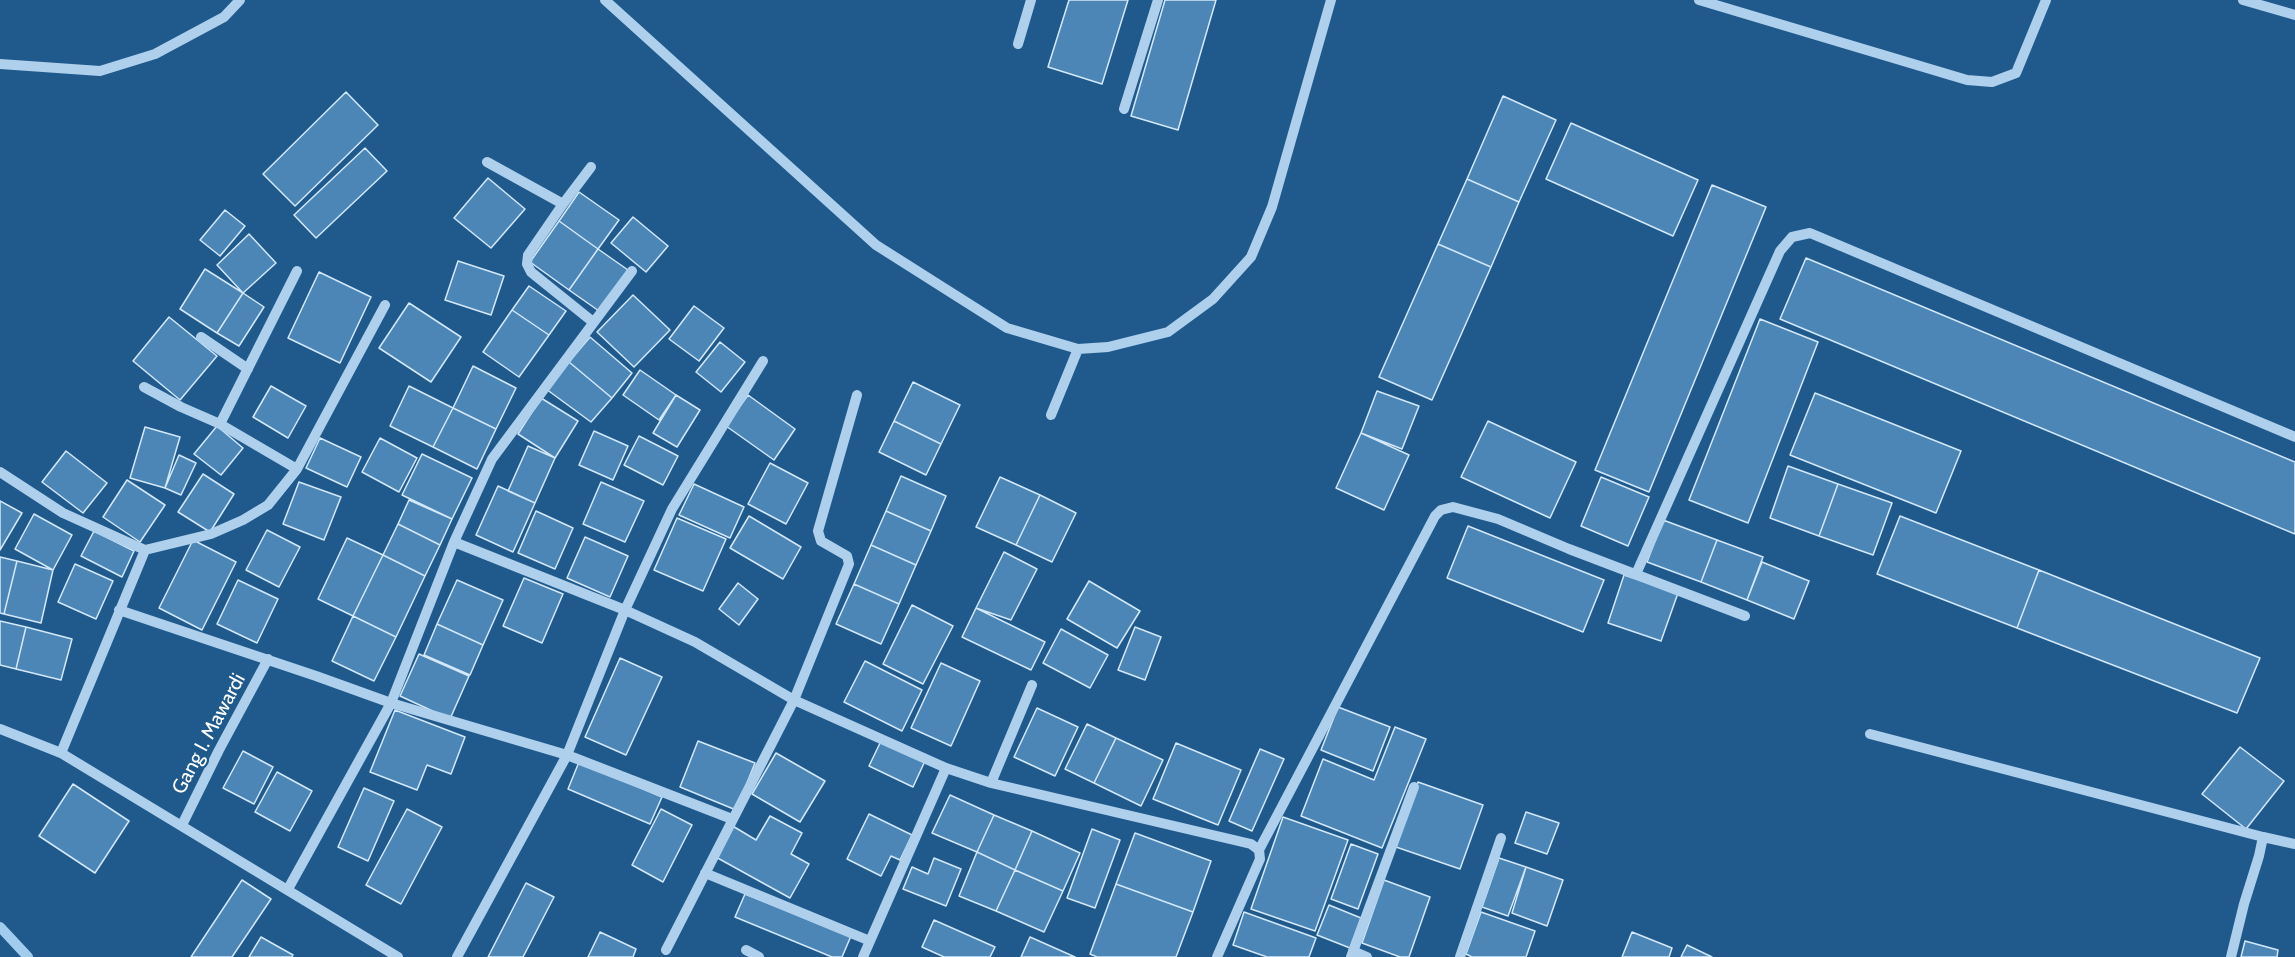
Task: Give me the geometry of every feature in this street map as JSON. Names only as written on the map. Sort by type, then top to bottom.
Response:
[{"type":"street","points":[[0,64],[100,71],[155,54],[224,17],[240,0]]},
{"type":"street","points":[[605,0],[876,245],[1007,328],[1078,349],[1108,347],[1168,332],[1213,299],[1251,257],[1272,207],[1331,0]]},
{"type":"street","points":[[1018,44],[1031,0]]},
{"type":"street","points":[[1124,109],[1158,0]]},
{"type":"street","points":[[1699,0],[1967,80],[1992,82],[2016,72],[2046,0]]},
{"type":"street","points":[[2243,0],[2295,15]]},
{"type":"street","points":[[487,162],[563,204]]},
{"type":"street","points":[[591,167],[528,255],[527,264],[531,272],[593,322]]},
{"type":"street","points":[[1636,574],[1780,251],[1792,237],[1810,233],[2295,438]]},
{"type":"street","points":[[220,424],[297,271]]},
{"type":"street","points":[[288,889],[391,703],[454,542],[492,459],[632,271]]},
{"type":"street","points":[[0,472],[63,513],[145,550],[211,534],[243,520],[268,505],[297,469],[385,305]]},
{"type":"street","points":[[201,337],[248,369]]},
{"type":"street","points":[[1051,415],[1078,349]]},
{"type":"street","points":[[457,957],[567,754],[625,610],[672,509],[763,362]]},
{"type":"street","points":[[144,387],[220,424],[297,469]]},
{"type":"street","points":[[666,950],[794,700],[849,564],[847,556],[821,541],[818,531],[857,395]]},
{"type":"street","points":[[1217,957],[1260,859],[1259,850],[1435,516],[1441,510],[1453,507],[1498,519],[1569,549],[1745,616]]},
{"type":"street","points":[[454,542],[625,610],[695,642],[794,700],[946,768],[991,783],[1251,844],[1259,850]]},
{"type":"street","points":[[61,753],[145,550]]},
{"type":"street","points":[[119,610],[268,659],[391,703],[567,754],[732,819]]},
{"type":"street","name":"Gang I. Mawardi","points":[[182,825],[268,659]]},
{"type":"street","points":[[991,783],[1032,685]]},
{"type":"street","points":[[0,729],[61,753],[398,957]]},
{"type":"street","points":[[1870,734],[2295,844]]},
{"type":"street","points":[[863,957],[946,768]]},
{"type":"street","points":[[1366,957],[1352,954],[1414,787]]},
{"type":"street","points":[[2232,957],[2263,837]]},
{"type":"street","points":[[1460,957],[1502,838]]},
{"type":"street","points":[[705,873],[870,941]]},
{"type":"street","points":[[747,950],[759,957]]},
{"type":"building","points":[[1069,0],[1128,0],[1102,84],[1048,67]]},
{"type":"building","points":[[1165,0],[1216,0],[1178,130],[1131,116]]},
{"type":"building","points":[[346,92],[378,125],[295,206],[263,174]]},
{"type":"building","points":[[1503,96],[1556,120],[1519,202],[1467,179]]},
{"type":"building","points":[[1571,123],[1698,180],[1673,236],[1546,179]]},
{"type":"building","points":[[365,148],[387,171],[316,238],[294,215]]},
{"type":"building","points":[[488,178],[525,209],[491,248],[454,218]]},
{"type":"building","points":[[1467,179],[1519,202],[1491,267],[1438,244]]},
{"type":"building","points":[[1712,185],[1766,207],[1649,492],[1595,470]]},
{"type":"building","points":[[579,192],[619,220],[598,249],[559,221]]},
{"type":"building","points":[[225,210],[245,226],[220,256],[200,240]]},
{"type":"building","points":[[633,217],[668,246],[646,272],[611,243]]},
{"type":"building","points":[[559,221],[598,249],[569,290],[530,262]]},
{"type":"building","points":[[249,234],[276,263],[243,293],[217,265]]},
{"type":"building","points":[[1438,244],[1491,267],[1432,400],[1379,377]]},
{"type":"building","points":[[598,249],[628,270],[599,311],[569,290]]},
{"type":"building","points":[[1806,258],[2295,462],[2295,534],[1780,319]]},
{"type":"building","points":[[458,261],[504,276],[491,315],[445,300]]},
{"type":"building","points":[[205,269],[243,293],[217,333],[180,309]]},
{"type":"building","points":[[319,272],[371,297],[340,363],[288,338]]},
{"type":"building","points":[[529,286],[566,311],[549,335],[512,310]]},
{"type":"building","points":[[243,293],[264,307],[239,346],[217,333]]},
{"type":"building","points":[[633,295],[670,330],[634,367],[597,332]]},
{"type":"building","points":[[409,303],[461,337],[431,382],[379,348]]},
{"type":"building","points":[[694,306],[724,328],[699,361],[669,339]]},
{"type":"building","points":[[512,310],[549,335],[519,377],[483,352]]},
{"type":"building","points":[[169,317],[217,356],[180,400],[133,361]]},
{"type":"building","points":[[1760,319],[1818,342],[1748,523],[1689,500]]},
{"type":"building","points":[[590,337],[632,373],[612,398],[569,362]]},
{"type":"building","points":[[720,342],[745,362],[721,392],[696,372]]},
{"type":"building","points":[[569,362],[612,398],[591,422],[546,389]]},
{"type":"building","points":[[473,366],[516,388],[496,429],[453,408]]},
{"type":"building","points":[[640,370],[676,395],[659,420],[623,395]]},
{"type":"building","points":[[913,382],[960,405],[941,444],[894,421]]},
{"type":"building","points":[[271,386],[306,406],[288,438],[253,417]]},
{"type":"building","points":[[409,386],[453,408],[433,447],[390,426]]},
{"type":"building","points":[[1377,391],[1419,406],[1402,449],[1361,433]]},
{"type":"building","points":[[1815,393],[1961,451],[1936,513],[1790,455]]},
{"type":"building","points":[[676,395],[700,410],[677,447],[653,433]]},
{"type":"building","points":[[748,395],[795,429],[774,460],[726,426]]},
{"type":"building","points":[[541,398],[578,421],[555,458],[518,434]]},
{"type":"building","points":[[453,408],[496,429],[477,469],[433,447]]},
{"type":"building","points":[[894,421],[941,444],[926,475],[879,452]]},
{"type":"building","points":[[1488,421],[1576,462],[1550,518],[1461,477]]},
{"type":"building","points":[[217,426],[243,448],[221,475],[194,454]]},
{"type":"building","points":[[145,427],[180,437],[165,488],[130,478]]},
{"type":"building","points":[[594,431],[628,446],[613,480],[579,465]]},
{"type":"building","points":[[1361,433],[1409,455],[1384,510],[1336,488]]},
{"type":"building","points":[[639,436],[678,456],[663,485],[624,465]]},
{"type":"building","points":[[320,438],[361,457],[347,487],[306,468]]},
{"type":"building","points":[[380,438],[417,458],[399,492],[362,472]]},
{"type":"building","points":[[528,446],[555,458],[535,503],[508,491]]},
{"type":"building","points":[[66,451],[107,483],[83,513],[42,482]]},
{"type":"building","points":[[422,454],[472,478],[452,519],[402,495]]},
{"type":"building","points":[[179,455],[196,463],[181,495],[165,488]]},
{"type":"building","points":[[770,463],[808,483],[786,524],[748,504]]},
{"type":"building","points":[[1788,466],[1838,484],[1819,536],[1770,518]]},
{"type":"building","points":[[203,474],[234,494],[210,532],[178,512]]},
{"type":"building","points":[[901,476],[946,496],[931,531],[886,511]]},
{"type":"building","points":[[1000,477],[1040,495],[1016,545],[976,527]]},
{"type":"building","points":[[1601,477],[1649,497],[1628,546],[1581,526]]},
{"type":"building","points":[[127,480],[165,505],[140,542],[103,517]]},
{"type":"building","points":[[299,482],[341,497],[324,540],[283,524]]},
{"type":"building","points":[[601,482],[644,501],[625,542],[583,524]]},
{"type":"building","points":[[694,484],[744,507],[730,538],[679,515]]},
{"type":"building","points":[[1838,484],[1892,503],[1873,555],[1819,536]]},
{"type":"building","points":[[498,486],[535,503],[513,552],[476,535]]},
{"type":"building","points":[[1040,495],[1076,513],[1052,562],[1016,545]]},
{"type":"building","points":[[409,500],[452,519],[440,545],[398,524]]},
{"type":"building","points":[[0,501],[22,513],[0,550]]},
{"type":"building","points":[[536,511],[573,528],[555,569],[518,553]]},
{"type":"building","points":[[886,511],[931,531],[916,565],[871,545]]},
{"type":"building","points":[[34,514],[72,535],[53,570],[15,549]]},
{"type":"building","points":[[749,516],[801,547],[783,579],[730,548]]},
{"type":"building","points":[[1900,516],[2039,570],[2017,628],[1877,574]]},
{"type":"building","points":[[677,518],[726,539],[703,591],[654,570]]},
{"type":"building","points":[[1663,520],[1717,540],[1701,582],[1647,562]]},
{"type":"building","points":[[398,524],[440,545],[425,576],[383,555]]},
{"type":"building","points":[[1468,526],[1604,580],[1583,632],[1447,578]]},
{"type":"building","points":[[267,530],[300,547],[279,587],[246,570]]},
{"type":"building","points":[[94,531],[134,551],[122,577],[81,556]]},
{"type":"building","points":[[585,537],[628,556],[610,597],[567,578]]},
{"type":"building","points":[[347,538],[383,555],[353,616],[318,599]]},
{"type":"building","points":[[193,540],[236,562],[202,630],[159,608]]},
{"type":"building","points":[[1717,540],[1763,557],[1747,600],[1701,582]]},
{"type":"building","points":[[871,545],[916,565],[899,604],[854,584]]},
{"type":"building","points":[[1004,552],[1037,569],[1011,620],[976,608]]},
{"type":"building","points":[[383,555],[425,576],[396,637],[353,616]]},
{"type":"building","points":[[0,557],[17,561],[4,614],[0,613]]},
{"type":"building","points":[[17,561],[53,570],[41,623],[4,614]]},
{"type":"building","points":[[1762,562],[1809,581],[1794,619],[1747,600]]},
{"type":"building","points":[[75,564],[113,581],[96,619],[58,602]]},
{"type":"building","points":[[2039,570],[2260,658],[2237,713],[2017,628]]},
{"type":"building","points":[[1624,575],[1678,593],[1661,641],[1608,623]]},
{"type":"building","points":[[524,578],[563,594],[542,643],[503,626]]},
{"type":"building","points":[[238,580],[278,599],[257,643],[217,624]]},
{"type":"building","points":[[457,580],[503,600],[483,645],[437,624]]},
{"type":"building","points":[[1089,581],[1140,611],[1117,648],[1067,619]]},
{"type":"building","points":[[738,583],[758,599],[739,625],[719,609]]},
{"type":"building","points":[[854,584],[899,604],[881,644],[836,624]]},
{"type":"building","points":[[912,605],[953,626],[923,684],[883,664]]},
{"type":"building","points":[[976,608],[1045,642],[1031,670],[962,637]]},
{"type":"building","points":[[353,616],[396,637],[374,681],[332,661]]},
{"type":"building","points":[[0,621],[26,627],[16,669],[0,665]]},
{"type":"building","points":[[437,624],[483,645],[470,675],[424,655]]},
{"type":"building","points":[[26,627],[72,639],[61,680],[16,669]]},
{"type":"building","points":[[1135,627],[1161,637],[1145,680],[1118,670]]},
{"type":"building","points":[[1061,629],[1108,655],[1090,688],[1043,663]]},
{"type":"building","points":[[419,654],[469,676],[450,719],[400,696]]},
{"type":"building","points":[[620,658],[662,677],[626,755],[585,737]]},
{"type":"building","points":[[865,661],[922,690],[902,731],[844,702]]},
{"type":"building","points":[[941,663],[980,681],[951,746],[911,728]]},
{"type":"building","points":[[1338,707],[1390,727],[1373,771],[1321,750]]},
{"type":"building","points":[[1037,708],[1078,727],[1055,776],[1014,757]]},
{"type":"building","points":[[395,710],[465,737],[451,774],[427,765],[417,790],[370,772]]},
{"type":"building","points":[[1087,724],[1116,738],[1094,783],[1065,769]]},
{"type":"building","points":[[1395,727],[1426,739],[1382,848],[1301,816],[1323,759],[1374,780]]},
{"type":"building","points":[[1116,738],[1163,760],[1141,806],[1094,783]]},
{"type":"building","points":[[698,741],[755,763],[736,810],[680,787]]},
{"type":"building","points":[[881,741],[925,761],[913,787],[869,766]]},
{"type":"building","points":[[1176,743],[1241,770],[1218,825],[1153,799]]},
{"type":"building","points":[[2240,747],[2284,781],[2246,829],[2202,794]]},
{"type":"building","points":[[1260,749],[1284,759],[1252,831],[1229,821]]},
{"type":"building","points":[[243,751],[273,767],[254,804],[223,788]]},
{"type":"building","points":[[776,753],[825,781],[800,822],[752,794]]},
{"type":"building","points":[[579,762],[662,797],[650,824],[568,789]]},
{"type":"building","points":[[277,772],[312,791],[290,831],[255,812]]},
{"type":"building","points":[[1418,782],[1483,805],[1460,869],[1396,847]]},
{"type":"building","points":[[73,784],[129,821],[95,873],[39,836]]},
{"type":"building","points":[[364,788],[394,801],[368,861],[338,847]]},
{"type":"building","points":[[950,795],[994,815],[977,852],[932,833]]},
{"type":"building","points":[[407,809],[442,827],[401,904],[366,885]]},
{"type":"building","points":[[661,809],[692,825],[663,882],[632,865]]},
{"type":"building","points":[[1526,812],[1559,823],[1547,854],[1515,843]]},
{"type":"building","points":[[869,814],[912,835],[900,860],[891,856],[881,876],[847,859]]},
{"type":"building","points":[[994,815],[1032,831],[1015,870],[977,852]]},
{"type":"building","points":[[770,816],[802,833],[791,854],[809,864],[790,898],[714,856],[731,825],[756,840]]},
{"type":"building","points":[[1283,817],[1348,840],[1315,931],[1251,909]]},
{"type":"building","points":[[1092,829],[1120,840],[1095,908],[1067,898]]},
{"type":"building","points":[[1032,831],[1080,853],[1063,891],[1015,870]]},
{"type":"building","points":[[1135,833],[1211,861],[1193,912],[1116,884]]},
{"type":"building","points":[[1351,844],[1378,854],[1358,909],[1331,899]]},
{"type":"building","points":[[977,852],[1015,870],[996,911],[959,896]]},
{"type":"building","points":[[934,858],[961,869],[946,906],[903,889],[912,867],[928,874]]},
{"type":"building","points":[[1499,858],[1526,867],[1508,916],[1482,907]]},
{"type":"building","points":[[1526,867],[1563,880],[1547,926],[1512,913]]},
{"type":"building","points":[[1015,870],[1063,891],[1044,932],[996,911]]},
{"type":"building","points":[[242,880],[271,899],[232,957],[191,957]]},
{"type":"building","points":[[1384,880],[1430,897],[1409,957],[1400,957],[1362,943]]},
{"type":"building","points":[[526,883],[554,897],[523,957],[488,957]]},
{"type":"building","points":[[1116,884],[1193,912],[1176,957],[1097,957],[1090,954]]},
{"type":"building","points":[[745,894],[851,936],[842,957],[832,957],[735,917]]},
{"type":"building","points":[[1329,905],[1361,918],[1350,948],[1317,935]]},
{"type":"building","points":[[1244,912],[1316,938],[1309,957],[1267,957],[1233,945]]},
{"type":"building","points":[[1481,912],[1535,931],[1526,957],[1472,957],[1466,954]]},
{"type":"building","points":[[934,920],[995,947],[990,957],[944,957],[922,947]]},
{"type":"building","points":[[600,932],[636,949],[633,957],[588,957]]},
{"type":"building","points":[[1632,932],[1672,948],[1669,957],[1622,957]]},
{"type":"building","points":[[261,937],[293,955],[292,957],[249,957]]},
{"type":"building","points":[[1030,937],[1075,957],[1021,957]]},
{"type":"building","points":[[2245,941],[2278,950],[2277,957],[2241,957]]},
{"type":"building","points":[[1687,945],[1712,957],[1681,957]]},
{"type":"waterway","points":[[0,927],[28,957]]}]
